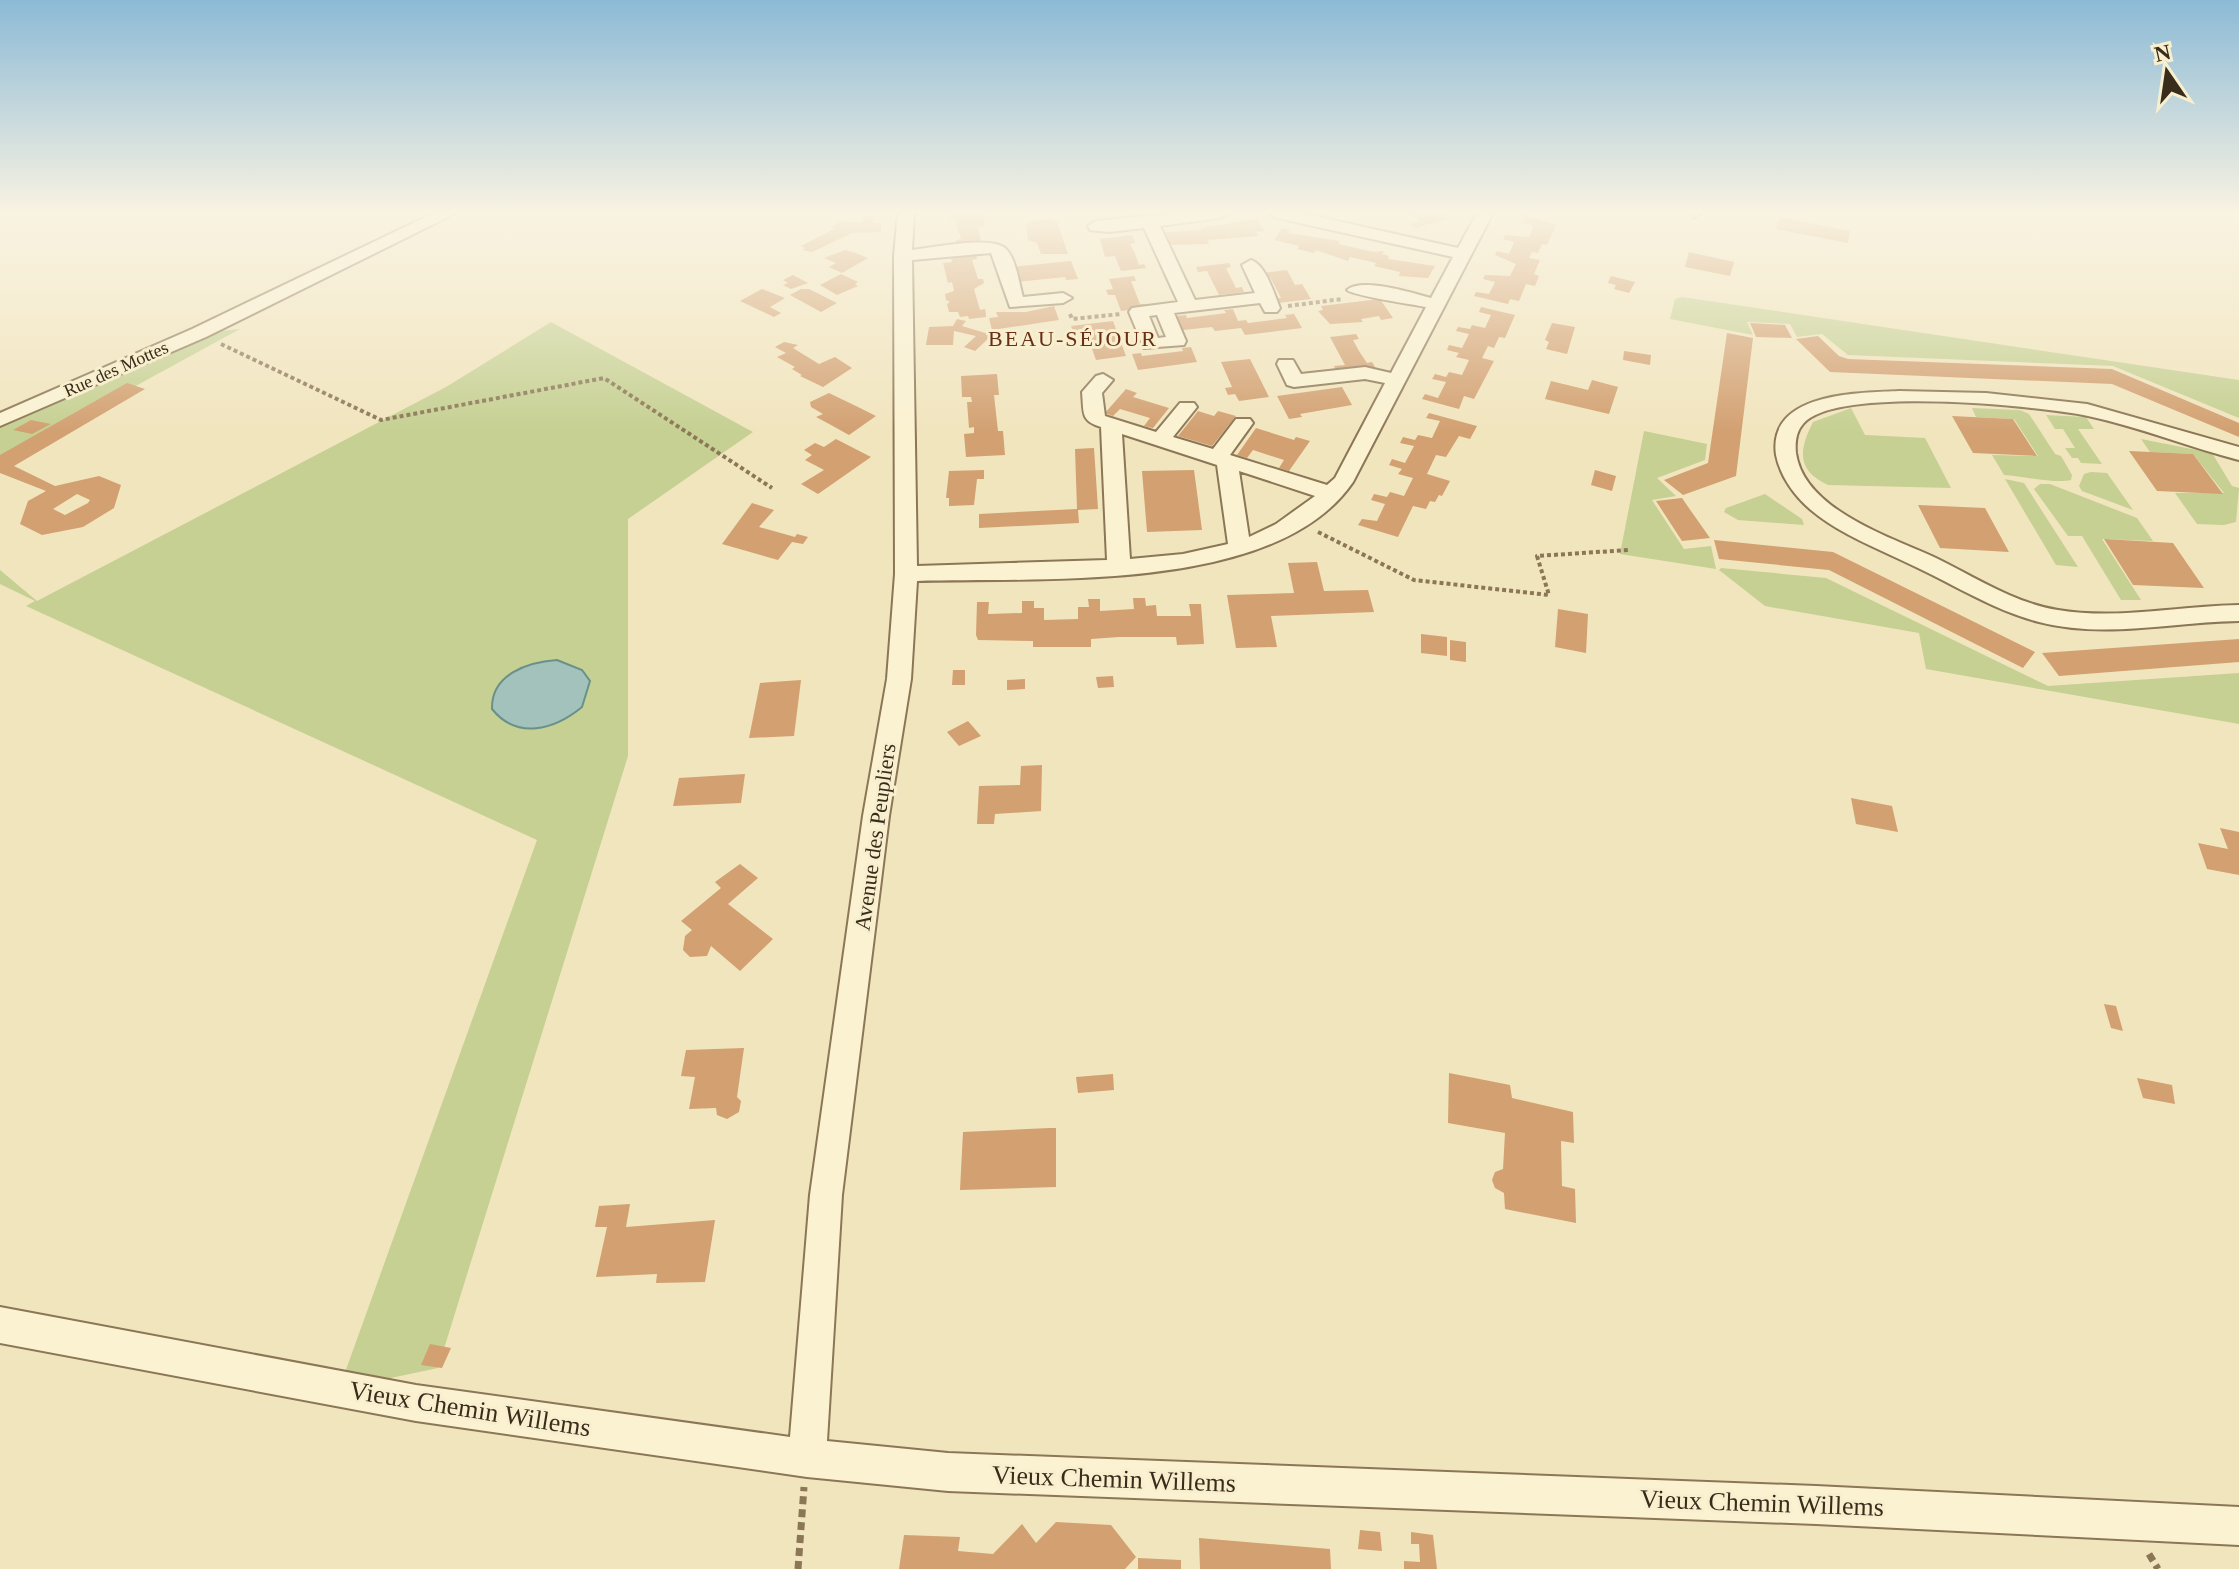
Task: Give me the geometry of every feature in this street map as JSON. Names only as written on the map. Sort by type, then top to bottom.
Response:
[{"type":"street","name":"Rue des Mottes","points":[[0,420],[199,333],[296,286]]},
{"type":"street","name":"Avenue des Peupliers","points":[[807,1458],[826,1195],[876,816],[899,679],[906,574],[903,286]]},
{"type":"street","points":[[1011,286],[1016,303],[1063,298]]},
{"type":"street","points":[[1180,286],[1189,306]]},
{"type":"street","points":[[1163,309],[1177,341],[1151,344],[1138,312],[1163,309],[1189,306],[1269,303],[1261,286]]},
{"type":"street","points":[[906,574],[1166,565],[1240,549],[1299,522],[1343,482],[1445,286]]},
{"type":"street","points":[[1356,290],[1377,291],[1435,304]]},
{"type":"street","points":[[1286,364],[1294,381],[1365,373],[1397,380]]},
{"type":"street","points":[[1103,380],[1092,392],[1095,419],[1332,494]]},
{"type":"street","points":[[2239,454],[2069,407],[1889,396],[1847,399],[1808,410],[1790,428],[1784,452],[1797,481],[1809,496],[1831,514],[2028,610],[2057,618],[2107,622],[2239,613]]},
{"type":"street","points":[[1160,440],[1187,407]]},
{"type":"street","points":[[1240,549],[1222,459],[1243,423]]},
{"type":"street","points":[[1111,425],[1119,567]]},
{"type":"street","name":"Vieux Chemin Willems","points":[[0,1325],[416,1403],[807,1458],[948,1472],[1847,1506],[2239,1526]]},
{"type":"path","points":[[1269,303],[1343,299],[1356,290]]},
{"type":"path","points":[[1063,298],[1072,319],[1138,312]]},
{"type":"path","points":[[199,333],[381,420],[604,378],[772,488]]},
{"type":"path","points":[[1299,522],[1414,580],[1549,595],[1537,556],[1628,550]]},
{"type":"path","points":[[798,1569],[807,1458]]},
{"type":"green space","points":[[1682,297],[2239,380],[2239,418],[2113,366],[1848,355],[1822,334],[1797,337],[1790,324],[1747,322],[1753,335],[1670,319],[1675,299]]},
{"type":"green space","points":[[551,322],[753,432],[628,519],[628,756],[438,1368],[339,1389],[537,840],[26,606],[35,601],[0,584],[0,570],[37,601],[446,387]]},
{"type":"green space","points":[[240,329],[0,460],[0,421],[199,333]]},
{"type":"green space","points":[[1851,408],[1865,435],[1925,438],[1951,488],[1828,485],[1810,473],[1803,450],[1813,422]]},
{"type":"green space","points":[[1972,408],[2020,410],[2029,414],[2055,454],[2061,456],[2072,475],[2071,480],[2004,475],[1992,455],[2038,456],[2014,419],[1976,417]]},
{"type":"green space","points":[[2046,415],[2086,417],[2094,429],[2078,429],[2102,464],[2081,463],[2078,458],[2072,458],[2065,448],[2075,448],[2063,429],[2055,429]]},
{"type":"green space","points":[[1644,431],[1707,444],[1705,460],[1657,478],[1676,496],[1652,500],[1684,549],[1711,546],[1716,569],[1620,554]]},
{"type":"green space","points":[[2141,439],[2212,453],[2232,486],[2239,488],[2236,522],[2197,524],[2175,493],[2224,493],[2193,454],[2150,452]]},
{"type":"green space","points":[[2107,473],[2133,510],[2082,491],[2079,486],[2084,474]]},
{"type":"green space","points":[[2005,479],[2024,483],[2078,567],[2056,565]]},
{"type":"green space","points":[[2040,484],[2050,484],[2137,518],[2153,541],[2102,539],[2141,600],[2121,600],[2082,536],[2068,536],[2034,489]]},
{"type":"green space","points":[[1765,494],[1802,519],[1804,525],[1738,520],[1724,512],[1726,508]]},
{"type":"green space","points":[[1719,570],[1826,578],[2048,686],[2239,673],[2239,724],[1926,669],[1919,633],[1765,606]]},
{"type":"water","points":[[557,660],[582,670],[590,681],[582,707],[560,721],[536,728],[513,725],[492,709],[498,687],[513,672]]},
{"type":"building","points":[[822,286],[857,286],[837,295]]},
{"type":"building","points":[[953,286],[979,286],[974,289],[980,310],[985,309],[986,317],[969,319],[968,316],[960,317],[958,312],[949,312],[947,304],[950,302],[945,294],[954,291]]},
{"type":"building","points":[[1112,286],[1133,286],[1140,304],[1145,304],[1147,308],[1121,311],[1115,295],[1108,295],[1106,290],[1113,289]]},
{"type":"building","points":[[1215,286],[1242,287],[1244,292],[1219,295]]},
{"type":"building","points":[[1275,286],[1303,286],[1311,299],[1278,303],[1276,298],[1281,298]]},
{"type":"building","points":[[1493,286],[1525,286],[1519,301],[1510,299],[1508,304],[1474,296],[1476,292],[1489,294]]},
{"type":"building","points":[[1615,286],[1633,286],[1629,293],[1614,289]]},
{"type":"building","points":[[762,289],[785,298],[770,307],[781,313],[774,317],[740,301]]},
{"type":"building","points":[[801,289],[809,289],[837,303],[821,312],[790,295]]},
{"type":"building","points":[[1380,299],[1393,318],[1381,320],[1379,316],[1361,319],[1363,322],[1330,324],[1318,311],[1323,310],[1321,306]]},
{"type":"building","points":[[1054,306],[1059,320],[992,330],[989,318],[998,317],[996,312],[1026,312]]},
{"type":"building","points":[[1481,307],[1515,315],[1505,338],[1499,337],[1494,348],[1488,346],[1482,358],[1494,361],[1474,399],[1464,396],[1459,409],[1422,399],[1425,394],[1438,398],[1446,382],[1432,379],[1435,374],[1446,377],[1449,372],[1462,375],[1469,360],[1456,357],[1459,353],[1447,350],[1449,345],[1462,348],[1469,334],[1456,331],[1458,327],[1470,329],[1472,325],[1485,328],[1491,315],[1479,312]]},
{"type":"building","points":[[1233,309],[1238,321],[1246,320],[1248,323],[1287,318],[1285,315],[1294,314],[1302,328],[1245,335],[1241,328],[1183,330],[1177,316],[1186,315],[1187,318],[1226,313],[1224,310]]},
{"type":"building","points":[[957,319],[966,321],[962,326],[992,335],[975,351],[964,347],[976,336],[954,331],[953,345],[926,345],[929,327],[953,326]]},
{"type":"building","points":[[1113,321],[1126,356],[1096,360],[1086,332],[1074,333],[1071,326]]},
{"type":"building","points":[[1552,323],[1575,327],[1567,354],[1546,349],[1549,342],[1545,340]]},
{"type":"building","points":[[1750,323],[1785,325],[1792,338],[1756,337]]},
{"type":"building","points":[[1727,333],[1753,338],[1736,476],[1683,495],[1664,480],[1708,463]]},
{"type":"building","points":[[1356,334],[1359,339],[1353,340],[1359,351],[1367,363],[1372,362],[1375,367],[1337,373],[1334,366],[1345,365],[1330,337]]},
{"type":"building","points":[[1818,336],[1839,356],[1848,359],[2112,369],[2239,423],[2239,437],[2112,384],[1830,372],[1796,339]]},
{"type":"building","points":[[784,342],[798,345],[793,348],[819,364],[835,357],[852,368],[823,387],[800,376],[792,369],[795,367],[777,357],[786,353],[775,347]]},
{"type":"building","points":[[1191,347],[1197,362],[1138,370],[1132,354],[1141,353],[1142,356],[1183,351],[1182,348]]},
{"type":"building","points":[[1624,351],[1651,355],[1650,365],[1623,360]]},
{"type":"building","points":[[1250,359],[1269,397],[1239,401],[1235,394],[1228,395],[1225,388],[1232,387],[1221,362]]},
{"type":"building","points":[[997,374],[999,395],[994,395],[998,431],[1003,431],[1005,455],[966,457],[964,434],[974,433],[974,427],[969,428],[967,402],[972,402],[971,397],[962,397],[961,376]]},
{"type":"building","points":[[1592,380],[1618,387],[1609,414],[1545,399],[1551,381],[1588,390]]},
{"type":"building","points":[[127,383],[145,389],[14,466],[55,486],[99,476],[121,485],[114,508],[83,527],[42,535],[20,524],[28,501],[46,491],[0,473],[0,455]],"holes":[[[77,494],[90,500],[65,515],[53,509]]]},
{"type":"building","points":[[1342,387],[1352,405],[1300,414],[1302,417],[1289,419],[1277,396]]},
{"type":"building","points":[[1126,389],[1137,393],[1133,397],[1169,408],[1153,428],[1144,426],[1150,418],[1120,409],[1113,416],[1105,413]]},
{"type":"building","points":[[829,393],[876,416],[849,435],[816,417],[823,414],[811,407],[810,402]]},
{"type":"building","points":[[1198,411],[1214,416],[1218,411],[1236,416],[1212,446],[1178,436]]},
{"type":"building","points":[[1429,413],[1477,426],[1470,439],[1459,436],[1446,457],[1436,455],[1427,474],[1450,481],[1442,496],[1439,495],[1435,502],[1430,501],[1426,509],[1413,506],[1398,537],[1358,525],[1362,519],[1377,521],[1385,504],[1371,500],[1374,494],[1387,497],[1390,492],[1404,496],[1413,478],[1398,474],[1402,469],[1389,465],[1392,459],[1405,463],[1414,446],[1400,443],[1403,437],[1415,440],[1418,435],[1432,438],[1440,421],[1426,418]]},
{"type":"building","points":[[1952,416],[2013,419],[2037,456],[1973,453]]},
{"type":"building","points":[[31,420],[51,424],[32,434],[13,430]]},
{"type":"building","points":[[1256,428],[1294,440],[1296,437],[1310,441],[1289,471],[1279,468],[1284,460],[1253,450],[1247,458],[1237,455]]},
{"type":"building","points":[[836,439],[871,457],[818,494],[801,484],[824,470],[805,460],[812,455],[804,450],[815,443],[824,447]]},
{"type":"building","points":[[1094,448],[1098,509],[1078,510],[1079,523],[979,528],[979,514],[1077,509],[1075,449]]},
{"type":"building","points":[[2129,451],[2193,454],[2223,494],[2157,491]]},
{"type":"building","points":[[984,470],[984,479],[977,479],[974,505],[949,506],[949,498],[946,498],[949,471]]},
{"type":"building","points":[[1194,470],[1202,530],[1147,532],[1142,471]]},
{"type":"building","points":[[1595,470],[1616,476],[1612,491],[1591,485]]},
{"type":"building","points":[[1682,498],[1710,538],[1682,541],[1656,501]]},
{"type":"building","points":[[752,503],[774,510],[759,527],[795,537],[797,534],[808,537],[803,544],[792,542],[778,560],[722,544]]},
{"type":"building","points":[[1918,505],[1985,508],[2009,552],[1940,548]]},
{"type":"building","points":[[2104,539],[2173,543],[2204,588],[2133,585]]},
{"type":"building","points":[[1714,540],[1833,552],[2035,652],[2023,668],[1829,570],[1719,559]]},
{"type":"building","points":[[1317,562],[1324,591],[1368,590],[1374,612],[1271,616],[1277,647],[1236,648],[1227,595],[1294,593],[1288,563]]},
{"type":"building","points":[[1133,598],[1145,598],[1146,606],[1156,605],[1157,616],[1191,616],[1189,604],[1201,604],[1204,644],[1177,645],[1176,637],[1119,637],[1091,639],[1091,647],[1033,647],[1033,641],[978,640],[976,635],[977,602],[989,602],[988,614],[1022,613],[1022,601],[1034,601],[1034,608],[1044,608],[1044,620],[1078,619],[1078,607],[1089,607],[1088,599],[1100,599],[1100,611],[1134,609]]},
{"type":"building","points":[[1558,609],[1588,614],[1586,653],[1555,647]]},
{"type":"building","points":[[1421,634],[1447,637],[1447,656],[1421,653]]},
{"type":"building","points":[[2239,639],[2239,662],[2059,676],[2042,653]]},
{"type":"building","points":[[1450,640],[1466,642],[1466,662],[1450,660]]},
{"type":"building","points":[[953,670],[965,670],[965,685],[952,685]]},
{"type":"building","points":[[1113,676],[1114,687],[1098,688],[1096,677]]},
{"type":"building","points":[[1025,679],[1025,689],[1007,690],[1007,680]]},
{"type":"building","points":[[801,680],[794,736],[749,738],[760,683]]},
{"type":"building","points":[[968,721],[981,736],[959,746],[947,732]]},
{"type":"building","points":[[1042,765],[1041,811],[995,814],[994,824],[977,824],[979,786],[1020,785],[1021,766]]},
{"type":"building","points":[[745,774],[741,803],[673,806],[679,778]]},
{"type":"building","points":[[1851,798],[1892,806],[1898,832],[1856,824]]},
{"type":"building","points":[[2220,828],[2239,832],[2239,875],[2207,869],[2198,843],[2228,849]]},
{"type":"building","points":[[740,864],[758,878],[728,904],[773,939],[740,971],[711,946],[707,956],[690,957],[683,950],[685,936],[692,930],[681,921],[721,888],[715,882]]},
{"type":"building","points":[[2104,1004],[2116,1006],[2123,1031],[2111,1028]]},
{"type":"building","points":[[744,1048],[737,1097],[741,1101],[739,1112],[727,1119],[717,1115],[716,1108],[689,1109],[695,1077],[681,1076],[686,1050]]},
{"type":"building","points":[[1449,1073],[1510,1085],[1512,1098],[1573,1112],[1574,1143],[1561,1141],[1562,1186],[1575,1189],[1576,1223],[1505,1209],[1504,1193],[1495,1188],[1492,1180],[1495,1172],[1503,1169],[1505,1133],[1448,1123]]},
{"type":"building","points":[[1113,1074],[1114,1090],[1078,1093],[1076,1077]]},
{"type":"building","points":[[2137,1078],[2172,1085],[2175,1104],[2143,1098]]},
{"type":"building","points":[[1056,1128],[1056,1187],[960,1190],[963,1132]]},
{"type":"building","points":[[630,1204],[626,1227],[715,1220],[705,1282],[656,1283],[657,1274],[596,1277],[607,1227],[595,1227],[599,1206]]},
{"type":"building","points":[[430,1344],[451,1348],[442,1368],[421,1365]]},
{"type":"building","points":[[1056,1522],[1111,1525],[1136,1557],[1125,1569],[899,1569],[904,1535],[960,1537],[958,1551],[993,1554],[1022,1524],[1036,1543]]},
{"type":"building","points":[[1360,1530],[1380,1532],[1382,1551],[1358,1549]]},
{"type":"building","points":[[1411,1532],[1433,1535],[1437,1569],[1404,1569],[1404,1561],[1420,1562],[1419,1544],[1411,1544]]},
{"type":"building","points":[[1199,1538],[1330,1549],[1331,1569],[1200,1569]]},
{"type":"building","points":[[1138,1558],[1181,1560],[1181,1569],[1138,1569]]},
{"type":"district","name":"BEAU-SÉJOUR","points":[[1073,338]]}]
